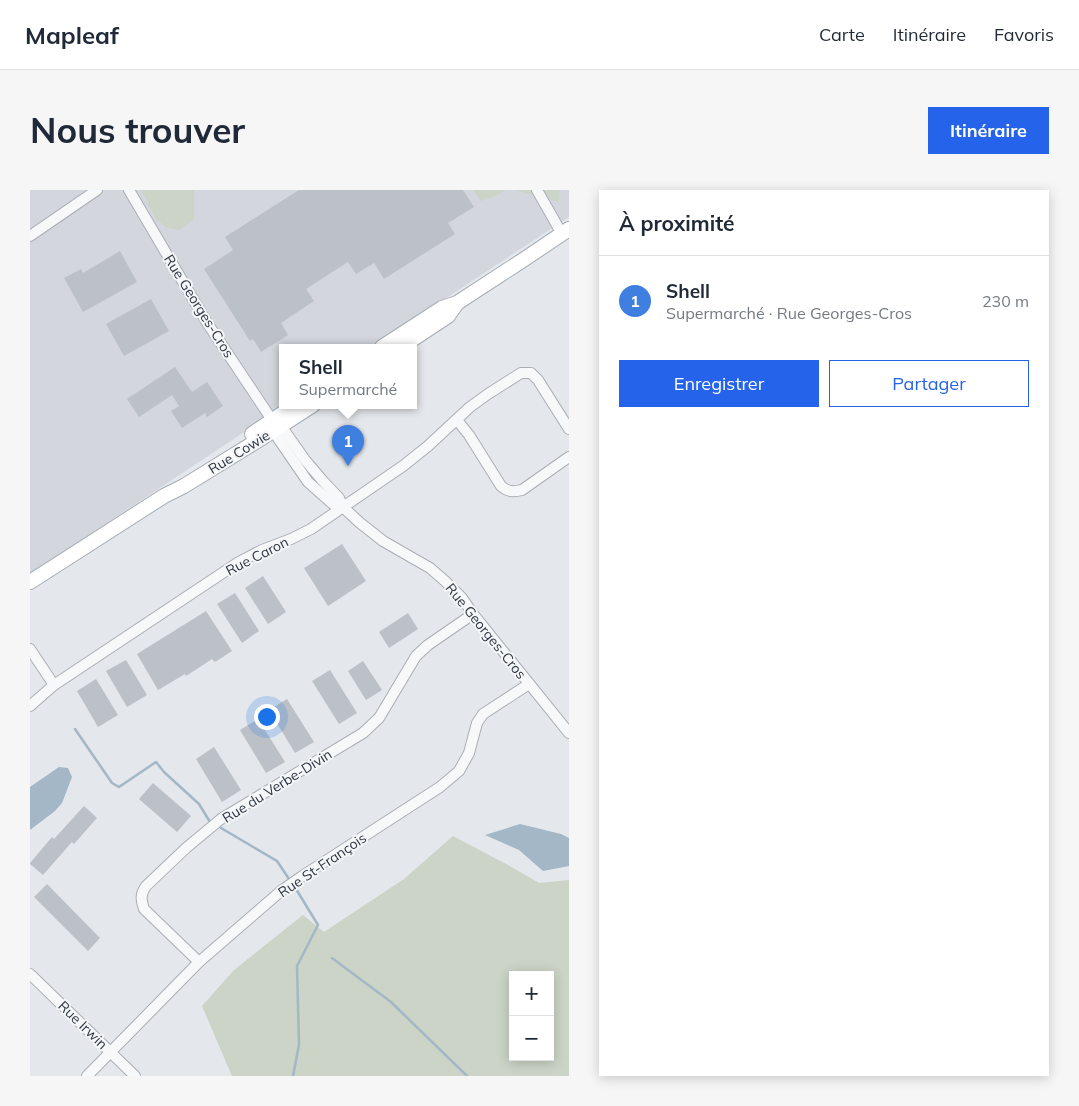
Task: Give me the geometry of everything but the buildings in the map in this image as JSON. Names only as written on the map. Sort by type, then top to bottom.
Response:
[{"type":"main road","points":[[387,344],[442,308],[457,303],[565,232]]},
{"type":"main road","points":[[406,344],[448,316],[457,303]]},
{"type":"main road","name":"Rue Cowie","points":[[275,426],[291,409]]},
{"type":"main road","name":"Rue Cowie","points":[[30,582],[164,496],[180,481],[306,409]]},
{"type":"street","points":[[30,236],[97,190]]},
{"type":"street","name":"Rue Georges-Cros","points":[[129,190],[206,321],[307,471],[322,480],[340,498],[343,507],[359,522],[383,540],[430,568],[445,581],[456,592],[569,733]]},
{"type":"street","points":[[537,190],[565,232]]},
{"type":"street","name":"Rue Caron","points":[[30,706],[54,685],[239,562],[311,529],[403,466],[428,446],[470,407],[521,374],[531,373],[538,380],[569,429]]},
{"type":"street","points":[[457,420],[469,435],[501,486],[513,492],[522,490],[569,458]]},
{"type":"street","name":"Rue du Verbe-Divin","points":[[199,962],[144,909],[141,900],[146,886],[186,848],[221,819],[364,733],[379,718],[416,656],[428,644],[473,614]]},
{"type":"street","points":[[30,649],[54,685]]},
{"type":"street","name":"Rue St-François","points":[[87,1076],[199,962],[281,891],[446,781],[458,770],[468,753],[477,723],[483,714],[529,684]]},
{"type":"street","name":"Rue Irwin","points":[[30,974],[135,1076]]},
{"type":"shaded area","points":[[30,190],[569,190],[569,217],[377,344],[279,344],[279,409],[30,574]]},
{"type":"green space","points":[[141,190],[194,190],[194,219],[180,230],[167,228],[155,218]]},
{"type":"green space","points":[[473,190],[505,190],[498,195],[481,201]]},
{"type":"green space","points":[[515,190],[560,190],[559,202]]},
{"type":"green space","points":[[453,836],[539,883],[569,880],[569,1076],[232,1076],[202,1006],[234,970],[303,915],[324,932],[404,879]]},
{"type":"water","points":[[59,767],[68,768],[72,777],[62,803],[55,811],[30,830],[30,787]]},
{"type":"water","points":[[520,824],[561,834],[569,838],[569,866],[543,871],[519,850],[485,835]]},
{"type":"waterway","points":[[75,729],[112,783],[119,787],[156,762],[164,772],[199,804],[210,822]]},
{"type":"waterway","points":[[221,828],[277,861],[289,879]]},
{"type":"waterway","points":[[293,1076],[299,1045],[297,966],[318,925],[296,889]]},
{"type":"waterway","points":[[332,958],[391,1002],[467,1076]]},
{"type":"place","name":"Shell","points":[[348,466]]}]
